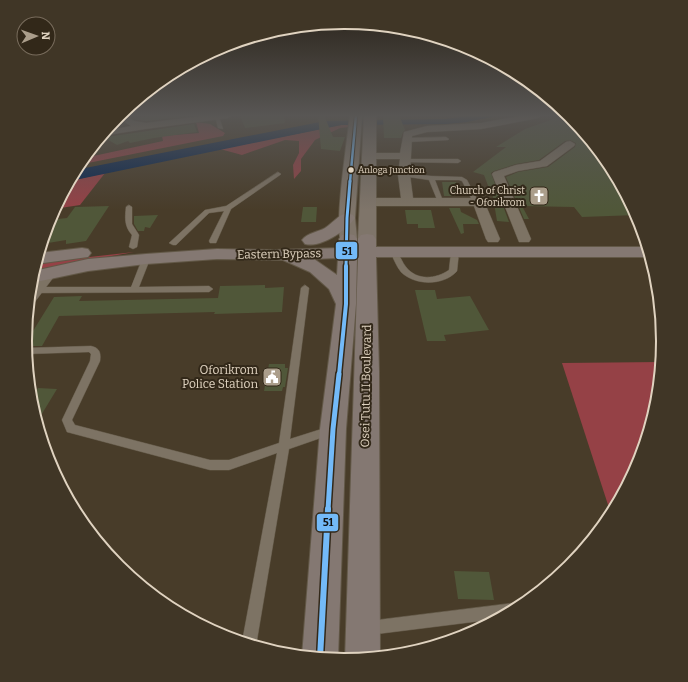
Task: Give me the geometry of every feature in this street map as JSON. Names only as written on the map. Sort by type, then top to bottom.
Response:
[{"type":"highway","points":[[311,240],[332,231],[347,218]]},
{"type":"highway","name":"Eastern Bypass","points":[[37,285],[88,265],[146,259],[217,254],[275,255],[357,246],[493,239],[638,239]]},
{"type":"highway","name":"Eastern Bypass","points":[[44,258],[133,247],[213,241],[311,240],[394,252],[642,252]]},
{"type":"highway","name":"Osei Tutu II Boulevard","points":[[320,652],[333,429],[346,304],[357,246]]},
{"type":"highway","name":"Osei Tutu II Boulevard","points":[[357,246],[367,371],[362,652]]},
{"type":"highway","points":[[275,255],[308,263],[321,270],[341,291],[346,304]]},
{"type":"main road","name":"Osei Tutu II Boulevard","points":[[357,246],[347,218],[359,147]]},
{"type":"main road","name":"Osei Tutu II Boulevard","points":[[357,246],[367,202],[368,156],[367,147]]},
{"type":"street","points":[[406,147],[404,175],[407,201]]},
{"type":"street","points":[[524,239],[498,174],[516,168],[543,164],[566,147]]},
{"type":"street","points":[[368,156],[405,158]]},
{"type":"street","points":[[367,202],[474,201],[480,204],[493,239]]},
{"type":"lane","points":[[405,158],[458,161]]},
{"type":"lane","points":[[173,243],[207,211],[228,208],[278,174]]},
{"type":"lane","points":[[404,175],[431,178],[460,178],[464,180],[474,201]]},
{"type":"lane","points":[[431,178],[440,201]]},
{"type":"lane","points":[[129,207],[129,224],[136,236],[133,247]]},
{"type":"lane","points":[[213,241],[228,208]]},
{"type":"lane","points":[[394,252],[405,271],[418,278],[428,281],[445,278],[453,271],[455,252]]},
{"type":"lane","points":[[134,290],[146,259]]},
{"type":"lane","points":[[37,285],[134,290],[209,289]]},
{"type":"lane","points":[[250,638],[284,446],[305,288]]},
{"type":"lane","points":[[32,351],[91,349],[96,353],[95,361],[67,420],[71,429],[210,465],[229,465],[333,429]]},
{"type":"lane","points":[[362,629],[498,612]]},
{"type":"shaded area","points":[[136,147],[169,147],[88,163],[93,156]]},
{"type":"shaded area","points":[[231,147],[265,147],[242,155],[220,149]]},
{"type":"shaded area","points":[[299,147],[310,147],[301,159],[301,171],[294,179],[293,165],[299,153]]},
{"type":"shaded area","points":[[105,173],[80,205],[62,208],[64,203],[78,179]]},
{"type":"shaded area","points":[[134,252],[41,269],[42,262]]},
{"type":"shaded area","points":[[655,362],[650,402],[639,441],[624,479],[608,506],[562,363]]},
{"type":"water","points":[[193,147],[235,147],[78,179],[85,168]]},
{"type":"building","points":[[321,147],[341,147],[340,151],[321,149]]},
{"type":"building","points":[[496,147],[557,147],[539,160],[516,164],[491,173],[509,222],[497,221],[492,191],[490,191],[484,175],[473,172],[506,147]]},
{"type":"building","points":[[575,147],[589,147],[592,151],[614,185],[629,215],[582,217],[574,207],[522,206],[529,219],[524,219],[506,177],[518,172],[548,167]]},
{"type":"building","points":[[442,182],[456,182],[459,196],[444,196]]},
{"type":"building","points":[[109,206],[86,241],[66,244],[66,240],[48,243],[57,219],[67,218],[75,207]]},
{"type":"building","points":[[303,207],[317,207],[316,222],[301,222]]},
{"type":"building","points":[[449,208],[460,208],[461,212],[477,220],[479,224],[463,224],[464,233],[461,234]]},
{"type":"building","points":[[405,210],[431,210],[435,228],[418,228],[418,224],[407,224]]},
{"type":"building","points":[[158,215],[150,228],[145,227],[144,231],[138,231],[134,224],[134,216]]},
{"type":"building","points":[[265,285],[265,288],[284,287],[282,312],[214,314],[215,312],[59,316],[42,346],[32,346],[32,332],[54,297],[82,296],[79,301],[218,298],[220,286]]},
{"type":"building","points":[[415,290],[435,290],[437,299],[470,296],[489,330],[444,335],[446,341],[427,341]]},
{"type":"building","points":[[269,364],[285,364],[285,368],[288,368],[285,387],[283,387],[282,391],[264,391]]},
{"type":"building","points":[[38,388],[57,389],[41,415],[38,402],[36,391]]},
{"type":"building","points":[[454,571],[489,572],[494,600],[458,599]]},
{"type":"transit line","name":"51","points":[[320,652],[333,429],[346,304],[347,218],[353,147]]},
{"type":"place","name":"Anloga Junction","points":[[351,170]]},
{"type":"place","name":"Church of Christ - Oforikrom","points":[[539,196]]},
{"type":"place","name":"Oforikrom Police Station","points":[[272,377]]}]
